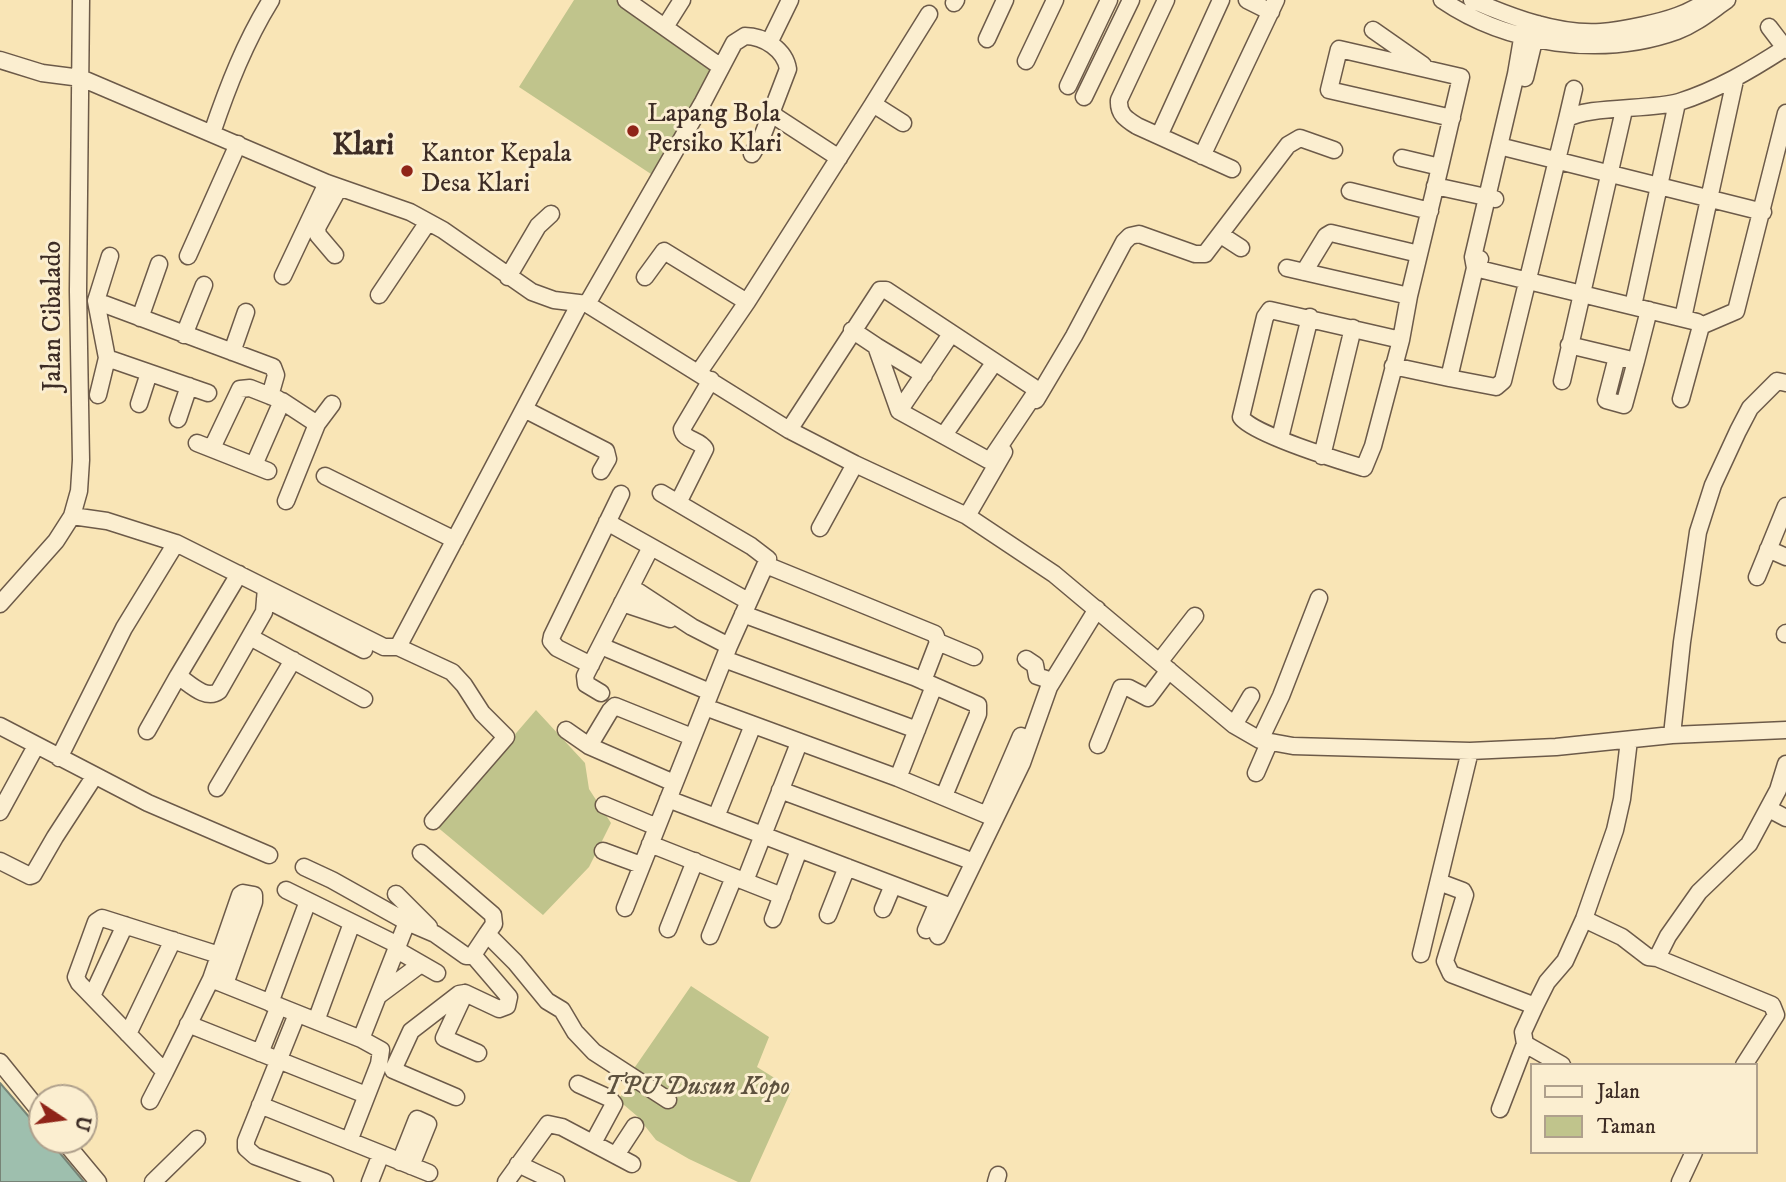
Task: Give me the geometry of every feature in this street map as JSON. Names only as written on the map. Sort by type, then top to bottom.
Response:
[{"type":"street","name":"Jalan Cibalado","points":[[0,604],[35,567],[72,516],[79,491],[81,0]]},
{"type":"street","points":[[212,133],[234,70],[253,28],[271,0]]},
{"type":"street","points":[[626,0],[721,67]]},
{"type":"street","points":[[665,27],[682,0]]},
{"type":"street","points":[[769,43],[790,0]]},
{"type":"street","points":[[986,40],[1005,0]]},
{"type":"street","points":[[1026,61],[1055,0]]},
{"type":"street","points":[[1068,86],[1109,0]]},
{"type":"street","points":[[1084,97],[1131,0]]},
{"type":"street","points":[[1166,0],[1119,100],[1118,108],[1124,118],[1232,169]]},
{"type":"street","points":[[1159,136],[1221,0]]},
{"type":"street","points":[[1202,156],[1273,6],[1247,0]]},
{"type":"street","points":[[1442,0],[1471,18],[1594,45],[1624,43],[1676,24],[1699,20],[1727,0]]},
{"type":"street","points":[[1472,0],[1530,30]]},
{"type":"street","points":[[1676,24],[1708,0]]},
{"type":"street","points":[[678,503],[705,449],[687,438],[682,429],[705,376],[747,302],[929,14]]},
{"type":"street","points":[[1567,119],[1579,112],[1625,110],[1677,103],[1735,80],[1785,49],[1769,27]]},
{"type":"street","points":[[1373,30],[1429,70]]},
{"type":"street","points":[[1449,377],[1475,268],[1481,258],[1530,30]]},
{"type":"street","points":[[398,647],[583,305],[734,43],[741,37],[750,36],[769,43],[785,56],[788,69],[762,137],[752,153]]},
{"type":"street","points":[[1451,118],[1329,90],[1339,49],[1461,77]]},
{"type":"street","points":[[0,60],[42,73],[81,79],[333,186],[398,208],[428,222],[533,292],[554,300],[583,305],[705,376],[789,430],[967,516],[1054,574],[1234,725],[1264,741],[1293,746],[1470,751],[1672,735],[1786,730]]},
{"type":"street","points":[[1401,340],[1310,317],[1273,310],[1267,312],[1242,408],[1243,422],[1322,456],[1364,468],[1373,446],[1401,340],[1409,296],[1466,61]]},
{"type":"street","points":[[1492,198],[1507,148],[1520,75]]},
{"type":"street","points":[[1683,318],[1735,80]]},
{"type":"street","points":[[1393,366],[1496,387],[1503,381],[1574,89]]},
{"type":"street","points":[[1617,356],[1606,400],[1625,405],[1636,361],[1641,308],[1660,184],[1677,103]]},
{"type":"street","points":[[873,104],[903,123]]},
{"type":"street","points":[[1562,381],[1625,110]]},
{"type":"street","points":[[770,113],[839,158]]},
{"type":"street","points":[[1701,326],[1736,311],[1786,113]]},
{"type":"street","points":[[967,516],[1074,336],[1124,242],[1130,236],[1139,234],[1201,255],[1209,251],[1288,145],[1300,138],[1334,150]]},
{"type":"street","points":[[188,256],[238,144]]},
{"type":"street","points":[[1507,148],[1609,175],[1660,184],[1762,212]]},
{"type":"street","points":[[1402,158],[1440,167]]},
{"type":"street","points":[[333,186],[317,228],[318,234],[335,255]]},
{"type":"street","points":[[283,276],[333,186]]},
{"type":"street","points":[[1435,186],[1492,198]]},
{"type":"street","points":[[1350,191],[1430,211]]},
{"type":"street","points":[[508,277],[538,226],[551,214]]},
{"type":"street","points":[[379,295],[428,222]]},
{"type":"street","points":[[1304,272],[1326,236],[1331,233],[1419,254]]},
{"type":"street","points":[[1221,235],[1241,248]]},
{"type":"street","points":[[645,277],[664,251],[747,302]]},
{"type":"street","points":[[98,395],[107,358],[96,301],[110,256]]},
{"type":"street","points":[[140,318],[159,264]]},
{"type":"street","points":[[1287,268],[1409,296]]},
{"type":"street","points":[[1475,268],[1683,318],[1701,326]]},
{"type":"street","points":[[184,335],[204,285]]},
{"type":"street","points":[[789,430],[877,292],[883,290],[1035,388],[1038,393]]},
{"type":"street","points":[[96,301],[275,368],[276,398],[261,468],[205,445],[238,391],[247,388],[276,398],[317,424]]},
{"type":"street","points":[[232,352],[246,312]]},
{"type":"street","points":[[1280,438],[1310,317]]},
{"type":"street","points":[[1681,399],[1701,326]]},
{"type":"street","points":[[1322,456],[1353,328]]},
{"type":"street","points":[[852,330],[924,375]]},
{"type":"street","points":[[899,411],[951,334]]},
{"type":"street","points":[[1569,345],[1636,361]]},
{"type":"street","points":[[876,346],[899,411],[988,460],[992,459],[1038,393]]},
{"type":"street","points":[[107,358],[208,393]]},
{"type":"street","points":[[944,435],[994,363]]},
{"type":"street","points":[[139,404],[149,373]]},
{"type":"street","points":[[1672,735],[1683,629],[1698,531],[1713,485],[1750,408],[1777,382],[1786,383]]},
{"type":"street","points":[[178,419],[189,386]]},
{"type":"street","points":[[285,501],[317,424],[331,404]]},
{"type":"street","points":[[526,410],[606,451],[608,459],[601,471]]},
{"type":"street","points":[[820,528],[855,464]]},
{"type":"street","points":[[325,476],[455,540]]},
{"type":"street","points":[[625,908],[707,699],[768,559],[661,493]]},
{"type":"street","points":[[591,665],[557,648],[551,641],[621,494]]},
{"type":"street","points":[[1757,577],[1786,506]]},
{"type":"street","points":[[72,516],[118,524],[176,543],[239,574],[266,594],[364,649]]},
{"type":"street","points":[[607,522],[745,607],[978,705],[979,709],[944,796]]},
{"type":"street","points":[[59,758],[124,628],[176,543]]},
{"type":"street","points":[[601,693],[586,684],[586,676],[651,547]]},
{"type":"street","points":[[1768,549],[1786,557]]},
{"type":"street","points":[[766,565],[935,634],[938,642],[917,730],[898,778]]},
{"type":"street","points":[[146,730],[239,574]]},
{"type":"street","points":[[631,587],[726,653],[917,730]]},
{"type":"street","points":[[266,594],[384,647],[398,647],[452,672],[482,713],[505,735],[505,739],[432,821]]},
{"type":"street","points":[[178,676],[206,695],[216,694],[264,612],[266,594]]},
{"type":"street","points":[[1255,773],[1264,741],[1319,598]]},
{"type":"street","points":[[622,603],[692,627]]},
{"type":"street","points":[[667,799],[942,903],[932,933],[1023,763],[1052,681],[1097,609]]},
{"type":"street","points":[[1098,745],[1121,688],[1129,688],[1148,698],[1195,616]]},
{"type":"street","points":[[250,637],[364,699]]},
{"type":"street","points":[[938,642],[974,657]]},
{"type":"street","points":[[601,646],[753,725],[898,778],[987,815],[1021,736]]},
{"type":"street","points":[[1026,659],[1035,665],[1037,676],[1052,681]]},
{"type":"street","points":[[217,788],[293,660]]},
{"type":"street","points":[[1234,725],[1251,696]]},
{"type":"street","points":[[589,746],[615,706],[692,737]]},
{"type":"street","points":[[716,817],[753,725]]},
{"type":"street","points":[[0,726],[93,777],[269,855]]},
{"type":"street","points":[[566,730],[589,746],[674,783]]},
{"type":"street","points":[[1500,1109],[1525,1044],[1523,1032],[1547,982],[1565,961],[1584,919],[1615,830],[1622,799],[1629,740]]},
{"type":"street","points":[[710,936],[762,835],[799,743]]},
{"type":"street","points":[[0,812],[36,746]]},
{"type":"street","points":[[1421,954],[1470,751]]},
{"type":"street","points":[[1657,958],[1668,936],[1699,892],[1749,844],[1769,809],[1786,764]]},
{"type":"street","points":[[0,861],[33,875],[93,777]]},
{"type":"street","points":[[780,790],[965,859]]},
{"type":"street","points":[[604,805],[657,827]]},
{"type":"street","points":[[1769,809],[1786,818]]},
{"type":"street","points":[[650,845],[782,896]]},
{"type":"street","points":[[774,919],[799,850]]},
{"type":"street","points":[[603,851],[641,865]]},
{"type":"street","points":[[421,853],[494,915],[494,924],[473,955]]},
{"type":"street","points":[[668,929],[695,861]]},
{"type":"street","points":[[304,867],[407,922],[435,933]]},
{"type":"street","points":[[828,915],[847,867]]},
{"type":"street","points":[[1439,882],[1465,894],[1445,961],[1451,974],[1535,1006]]},
{"type":"street","points":[[883,909],[893,885]]},
{"type":"street","points":[[286,890],[397,947],[438,974]]},
{"type":"street","points":[[150,1101],[188,1024],[218,982],[254,902],[254,895],[250,892],[240,895],[219,955],[218,982]]},
{"type":"street","points":[[396,894],[435,933],[460,953],[473,955]]},
{"type":"street","points":[[260,1053],[308,901]]},
{"type":"street","points":[[165,1072],[76,976],[96,922],[106,919],[219,955]]},
{"type":"street","points":[[1584,919],[1622,937],[1644,955],[1772,1005],[1776,1009],[1776,1015],[1745,1063]]},
{"type":"street","points":[[361,1040],[407,922]]},
{"type":"street","points":[[316,1021],[352,923]]},
{"type":"street","points":[[92,996],[125,925]]},
{"type":"street","points":[[487,934],[515,962],[547,1002],[562,1010],[575,1032],[594,1052],[668,1100]]},
{"type":"street","points":[[128,1034],[173,940]]},
{"type":"street","points":[[349,1141],[366,1095],[416,1027],[457,995],[465,993],[499,1009],[509,1004],[509,997],[473,955]]},
{"type":"street","points":[[379,996],[421,964]]},
{"type":"street","points":[[218,982],[381,1050],[386,1067]]},
{"type":"street","points":[[444,1038],[465,993]]},
{"type":"street","points":[[297,1014],[246,1141],[246,1148],[249,1153],[325,1182]]},
{"type":"street","points":[[188,1024],[366,1095]]},
{"type":"street","points":[[416,1027],[478,1053]]},
{"type":"street","points":[[1525,1044],[1558,1063]]},
{"type":"street","points":[[0,1062],[28,1097]]},
{"type":"street","points":[[386,1067],[456,1097]]},
{"type":"street","points":[[578,1084],[609,1098],[614,1104],[593,1143]]},
{"type":"street","points":[[260,1105],[429,1173]]},
{"type":"street","points":[[506,1182],[548,1124],[557,1125],[632,1164]]},
{"type":"street","points":[[616,1155],[635,1126]]},
{"type":"street","points":[[153,1182],[197,1139]]},
{"type":"street","points":[[75,1154],[98,1182]]},
{"type":"street","points":[[370,1182],[381,1154]]},
{"type":"street","points":[[1680,1182],[1693,1154]]},
{"type":"street","points":[[519,1164],[556,1182]]},
{"type":"green space","name":"Lapang Bola Persiko Klari","points":[[574,0],[616,0],[718,68],[654,176],[519,87]]},
{"type":"green space","points":[[536,710],[585,763],[589,789],[611,823],[589,867],[543,915],[436,826]]},
{"type":"green space","name":"TPU Dusun Kopo","points":[[691,986],[769,1037],[757,1067],[792,1089],[750,1182],[738,1182],[656,1140],[637,1116],[617,1099],[633,1086],[626,1080]]},
{"type":"shaded area","points":[[0,1083],[28,1116],[28,1154],[61,1154],[84,1182],[0,1182]]},
{"type":"place","name":"Lapang Bola Persiko Klari","points":[[633,131]]},
{"type":"place","name":"Kantor Kepala Desa Klari","points":[[407,171]]},
{"type":"district","name":"Klari","points":[[363,148]]}]
